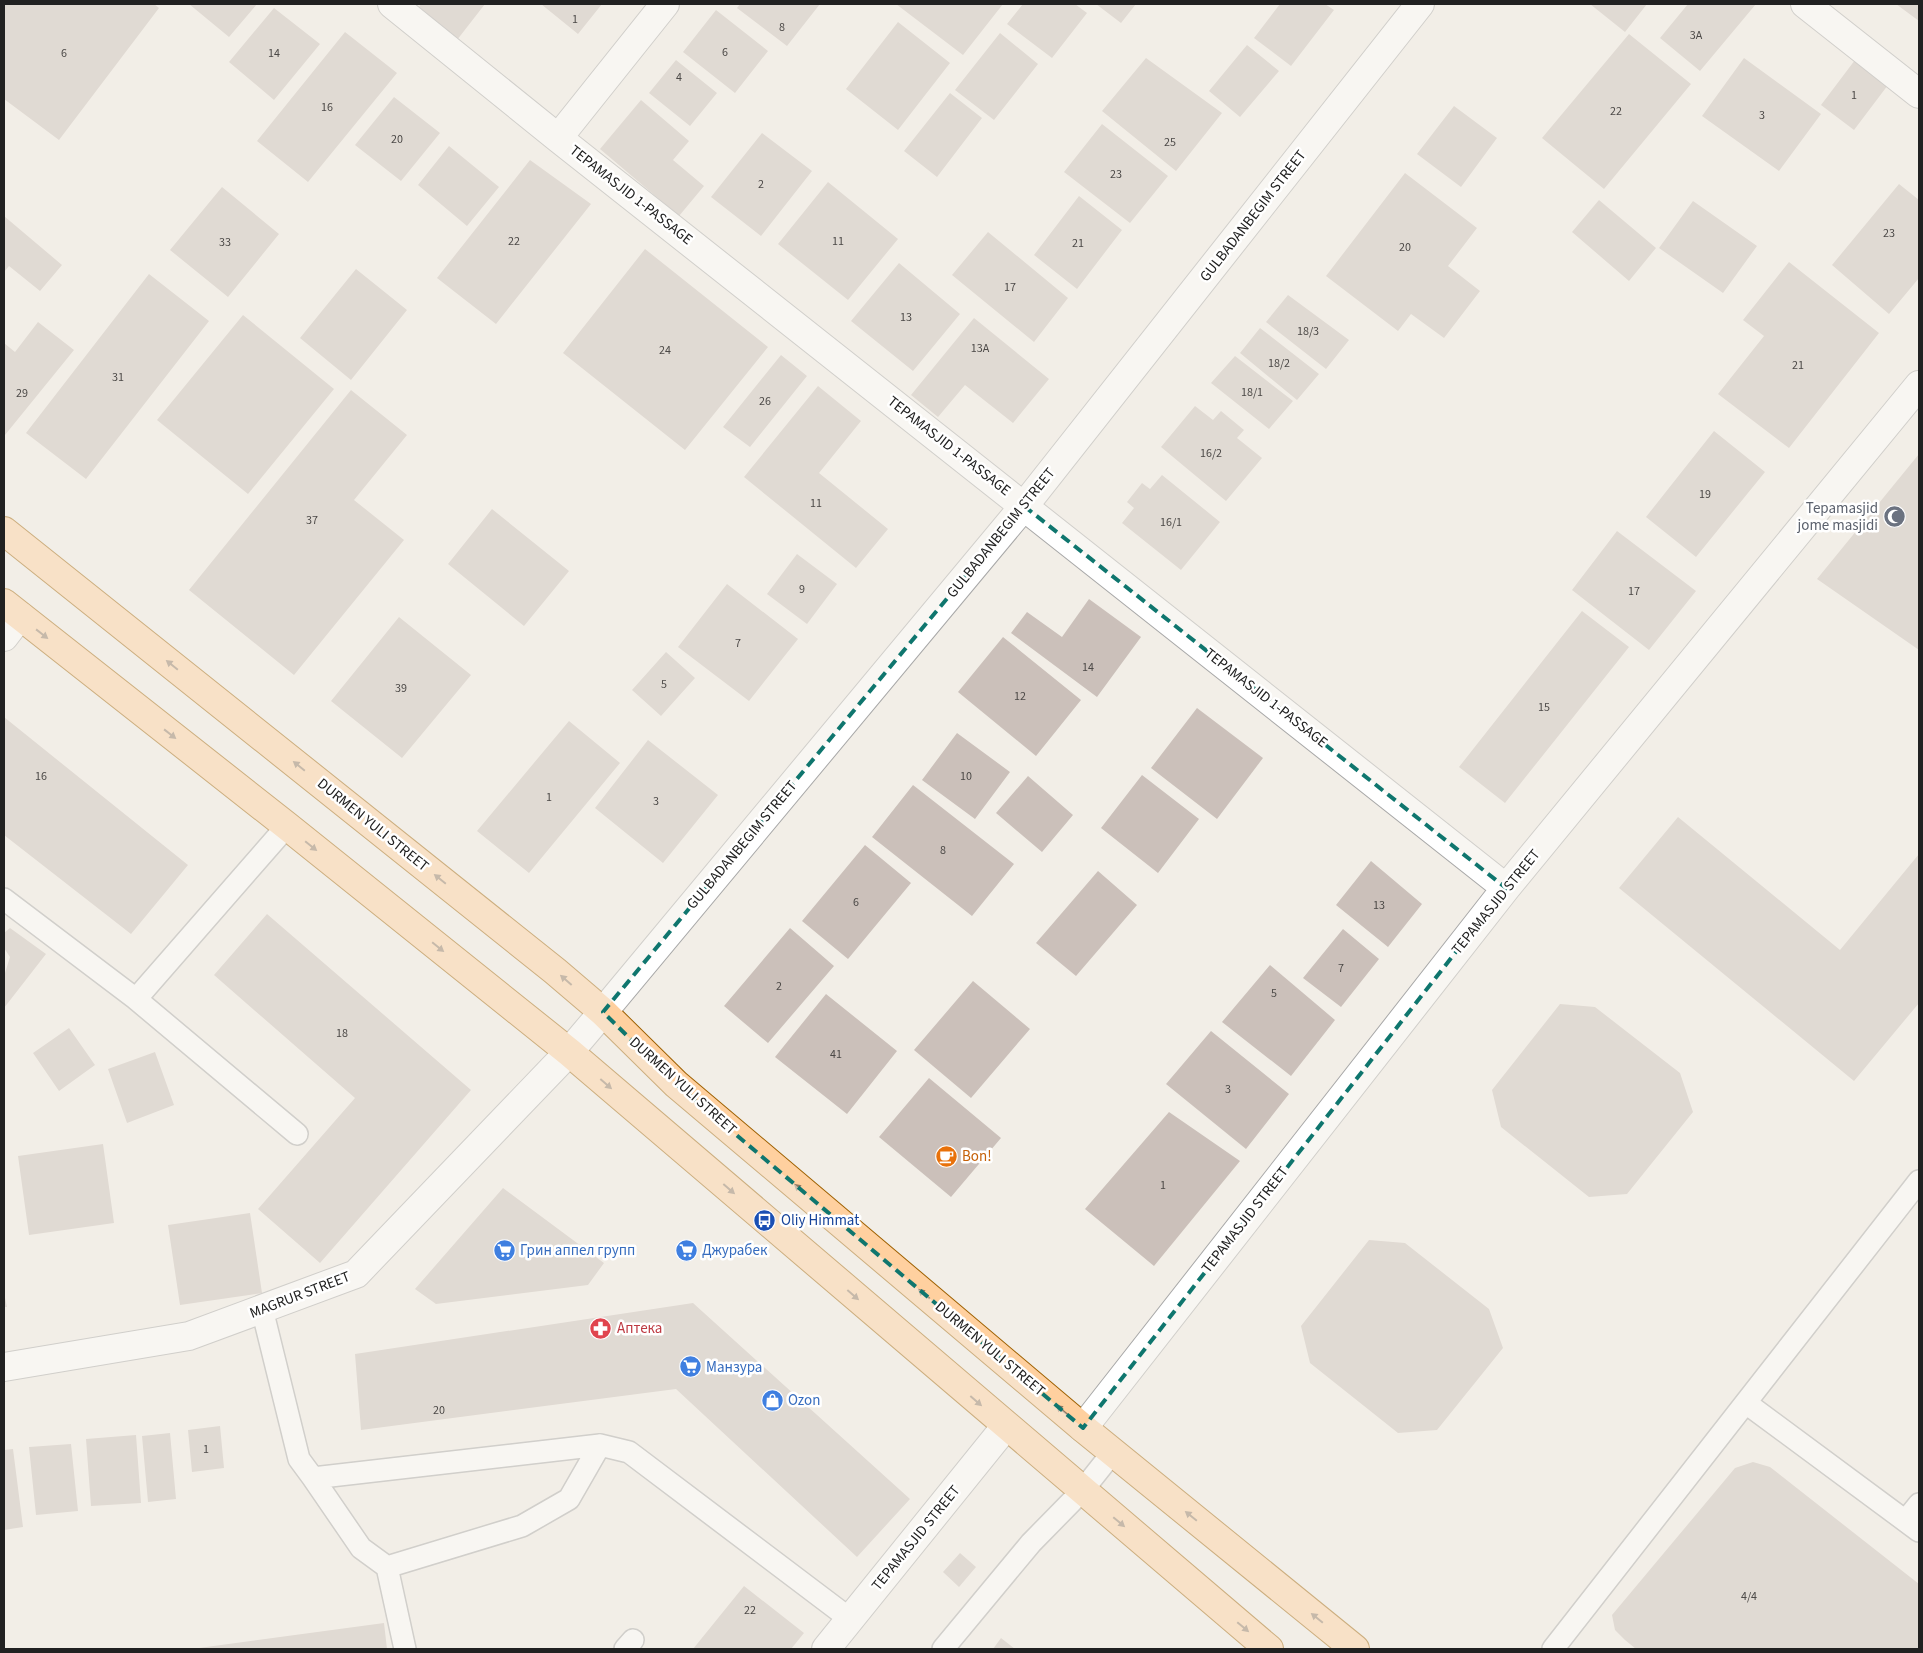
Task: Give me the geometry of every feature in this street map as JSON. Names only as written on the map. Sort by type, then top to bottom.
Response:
[{"type":"main road","name":"DURMEN YULI STREET","points":[[4,531],[555,971],[603,1012],[676,1084],[1083,1428],[1355,1649]]},
{"type":"main road","points":[[9,619],[287,826],[569,1052],[1269,1649]]},
{"type":"street","name":"TEPAMASJID 1-PASSAGE","points":[[392,4],[558,138],[1506,888]]},
{"type":"street","points":[[558,138],[665,4]]},
{"type":"street","name":"GULBADANBEGIM STREET","points":[[569,1052],[1024,506],[1420,4]]},
{"type":"street","points":[[1806,4],[1919,94]]},
{"type":"street","name":"TEPAMASJID STREET","points":[[1083,1428],[1506,888],[1919,385]]},
{"type":"street","name":"MAGRUR STREET","points":[[4,1366],[189,1336],[356,1274],[569,1052]]},
{"type":"street","name":"TEPAMASJID STREET","points":[[826,1649],[1006,1426]]},
{"type":"lane","points":[[136,999],[287,826]]},
{"type":"lane","points":[[4,899],[136,999],[297,1134]]},
{"type":"lane","points":[[1553,1649],[1919,1181]]},
{"type":"lane","points":[[262,1309],[299,1460],[361,1548],[386,1567],[405,1649]]},
{"type":"lane","points":[[1746,1403],[1915,1518]]},
{"type":"lane","points":[[313,1478],[600,1445],[630,1452],[850,1619]]},
{"type":"lane","points":[[386,1567],[522,1526],[569,1500],[600,1445]]},
{"type":"lane","points":[[943,1649],[1031,1543],[1082,1490],[1113,1452]]},
{"type":"highlighted area","points":[[1024,506],[1506,888],[1083,1428],[676,1084],[603,1012]]},
{"type":"building","points":[[4,4],[154,4],[159,8],[59,140],[4,99]]},
{"type":"building","points":[[189,4],[257,4],[229,37]]},
{"type":"building","points":[[421,4],[485,4],[457,40],[417,10]]},
{"type":"building","points":[[541,4],[602,4],[578,34]]},
{"type":"building","points":[[740,4],[820,4],[787,46],[737,8]]},
{"type":"building","points":[[896,4],[1003,4],[963,55]]},
{"type":"building","points":[[1023,4],[1075,4],[1087,13],[1052,58],[1007,24]]},
{"type":"building","points":[[1096,4],[1136,4],[1121,23]]},
{"type":"building","points":[[1280,4],[1325,4],[1334,10],[1291,66],[1254,38]]},
{"type":"building","points":[[1590,4],[1647,4],[1625,32]]},
{"type":"building","points":[[1688,4],[1756,4],[1700,71],[1660,38]]},
{"type":"building","points":[[1896,4],[1919,4],[1919,21]]},
{"type":"building","points":[[274,8],[320,44],[274,100],[229,62]]},
{"type":"building","points":[[716,10],[768,51],[735,93],[683,52]]},
{"type":"building","points":[[898,22],[950,63],[898,130],[846,89]]},
{"type":"building","points":[[345,32],[397,73],[308,182],[257,141]]},
{"type":"building","points":[[1000,33],[1038,64],[994,120],[955,90]]},
{"type":"building","points":[[1629,34],[1691,84],[1604,189],[1542,138]]},
{"type":"building","points":[[1247,45],[1279,71],[1240,117],[1209,91]]},
{"type":"building","points":[[1146,58],[1222,113],[1176,171],[1102,111]]},
{"type":"building","points":[[1744,58],[1821,114],[1779,171],[1702,116]]},
{"type":"building","points":[[676,60],[717,93],[690,126],[649,93]]},
{"type":"building","points":[[1855,60],[1888,85],[1854,130],[1821,105]]},
{"type":"building","points":[[950,93],[982,118],[937,177],[904,151]]},
{"type":"building","points":[[394,97],[440,133],[401,181],[355,145]]},
{"type":"building","points":[[641,100],[689,141],[673,160],[704,186],[679,216],[600,149]]},
{"type":"building","points":[[1454,106],[1497,138],[1461,187],[1417,154]]},
{"type":"building","points":[[1102,124],[1168,176],[1130,223],[1064,172]]},
{"type":"building","points":[[762,133],[812,171],[761,236],[711,197]]},
{"type":"building","points":[[449,146],[499,187],[467,226],[418,185]]},
{"type":"building","points":[[530,160],[591,204],[496,324],[437,278]]},
{"type":"building","points":[[1405,173],[1477,228],[1448,266],[1480,291],[1444,338],[1411,314],[1398,331],[1326,276]]},
{"type":"building","points":[[828,182],[898,239],[848,300],[778,244]]},
{"type":"building","points":[[1899,184],[1919,200],[1919,278],[1889,314],[1832,265]]},
{"type":"building","points":[[222,187],[279,234],[228,297],[170,250]]},
{"type":"building","points":[[1079,196],[1122,230],[1077,289],[1034,255]]},
{"type":"building","points":[[1599,200],[1656,248],[1629,281],[1572,232]]},
{"type":"building","points":[[1693,201],[1757,246],[1723,293],[1659,248]]},
{"type":"building","points":[[4,216],[62,265],[40,291],[9,266],[4,272]]},
{"type":"building","points":[[988,232],[1068,298],[1034,342],[952,275]]},
{"type":"building","points":[[645,249],[768,347],[685,450],[563,353]]},
{"type":"building","points":[[1789,262],[1879,333],[1789,448],[1718,394],[1764,336],[1743,320]]},
{"type":"building","points":[[899,263],[960,314],[913,371],[851,321]]},
{"type":"building","points":[[356,269],[407,310],[351,380],[300,338]]},
{"type":"building","points":[[149,274],[209,321],[86,479],[26,433]]},
{"type":"building","points":[[1288,295],[1349,340],[1326,369],[1266,322]]},
{"type":"building","points":[[243,315],[334,389],[248,494],[157,420]]},
{"type":"building","points":[[974,318],[1049,379],[1013,423],[965,385],[938,417],[911,395]]},
{"type":"building","points":[[38,322],[74,350],[5,435],[4,343],[15,352]]},
{"type":"building","points":[[1260,328],[1319,374],[1297,400],[1240,353]]},
{"type":"building","points":[[781,355],[807,376],[750,447],[723,427]]},
{"type":"building","points":[[1235,356],[1293,401],[1269,429],[1211,383]]},
{"type":"building","points":[[818,386],[861,421],[819,473],[888,529],[856,568],[744,477]]},
{"type":"building","points":[[351,390],[407,435],[354,500],[404,540],[294,675],[189,590]]},
{"type":"building","points":[[1195,406],[1213,420],[1221,411],[1244,430],[1237,438],[1262,458],[1226,501],[1161,447]]},
{"type":"building","points":[[1714,431],[1765,472],[1696,557],[1646,517]]},
{"type":"building","name":"Tepamasjid jome masjidi","points":[[1919,454],[1919,650],[1817,579]]},
{"type":"building","points":[[1162,475],[1220,522],[1181,570],[1122,523],[1134,508],[1127,502],[1142,483],[1150,489]]},
{"type":"building","points":[[492,509],[569,571],[524,626],[448,564]]},
{"type":"building","points":[[1617,531],[1696,591],[1649,650],[1572,590]]},
{"type":"building","points":[[797,554],[837,584],[807,624],[767,594]]},
{"type":"building","points":[[727,584],[798,639],[749,701],[678,647]]},
{"type":"building","points":[[1089,599],[1141,637],[1097,697],[1011,633],[1027,612],[1062,637]]},
{"type":"building","points":[[1582,611],[1629,647],[1505,803],[1459,767]]},
{"type":"building","points":[[399,617],[471,675],[402,758],[331,701]]},
{"type":"building","points":[[1003,637],[1081,700],[1036,756],[958,692]]},
{"type":"building","points":[[666,652],[695,678],[661,716],[632,690]]},
{"type":"building","points":[[1197,708],[1263,758],[1217,819],[1151,768]]},
{"type":"building","points":[[4,717],[188,865],[131,934],[4,835]]},
{"type":"building","points":[[569,721],[620,763],[529,873],[477,831]]},
{"type":"building","points":[[957,733],[1010,772],[975,819],[922,780]]},
{"type":"building","points":[[648,740],[718,795],[663,863],[595,808]]},
{"type":"building","points":[[1142,775],[1199,819],[1158,873],[1101,828]]},
{"type":"building","points":[[1028,776],[1073,815],[1042,852],[996,813]]},
{"type":"building","points":[[913,785],[1014,864],[972,916],[872,837]]},
{"type":"building","points":[[1678,817],[1840,950],[1919,854],[1919,1003],[1854,1081],[1619,888]]},
{"type":"building","points":[[865,845],[911,883],[848,959],[802,921]]},
{"type":"building","points":[[1371,861],[1422,904],[1388,947],[1336,905]]},
{"type":"building","points":[[1098,871],[1137,905],[1076,976],[1036,943]]},
{"type":"building","points":[[267,914],[471,1090],[320,1263],[258,1209],[355,1098],[214,975]]},
{"type":"building","points":[[10,928],[46,954],[4,1008],[4,972],[10,957],[4,948],[4,933]]},
{"type":"building","points":[[790,928],[834,966],[768,1043],[724,1006]]},
{"type":"building","points":[[1343,929],[1379,959],[1341,1007],[1303,978]]},
{"type":"building","points":[[1270,965],[1335,1020],[1291,1076],[1222,1022]]},
{"type":"building","points":[[973,981],[1030,1029],[971,1098],[914,1050]]},
{"type":"building","points":[[826,994],[897,1051],[847,1114],[775,1057]]},
{"type":"building","points":[[1560,1004],[1595,1007],[1680,1073],[1693,1112],[1627,1194],[1589,1197],[1501,1127],[1492,1090]]},
{"type":"building","points":[[69,1028],[95,1065],[59,1091],[33,1053]]},
{"type":"building","points":[[1211,1031],[1289,1094],[1246,1149],[1166,1084]]},
{"type":"building","points":[[155,1052],[174,1105],[127,1123],[108,1069]]},
{"type":"building","points":[[929,1078],[1001,1138],[951,1197],[879,1137]]},
{"type":"building","points":[[1169,1112],[1240,1161],[1154,1266],[1085,1209]]},
{"type":"building","points":[[103,1144],[114,1223],[29,1235],[18,1156]]},
{"type":"building","points":[[503,1188],[604,1263],[588,1285],[436,1304],[415,1289]]},
{"type":"building","points":[[250,1213],[262,1293],[180,1305],[168,1225]]},
{"type":"building","points":[[1369,1240],[1405,1243],[1489,1309],[1503,1348],[1437,1430],[1398,1433],[1310,1363],[1301,1326]]},
{"type":"building","points":[[4,1293],[7,1307],[4,1307]]},
{"type":"building","points":[[693,1303],[910,1499],[857,1557],[676,1389],[361,1430],[355,1354]]},
{"type":"building","points":[[220,1426],[224,1468],[192,1472],[188,1430]]},
{"type":"building","points":[[170,1433],[176,1499],[148,1502],[142,1436]]},
{"type":"building","points":[[136,1435],[141,1503],[91,1506],[86,1439]]},
{"type":"building","points":[[71,1444],[78,1511],[36,1515],[29,1447]]},
{"type":"building","points":[[13,1449],[23,1527],[4,1530],[4,1450]]},
{"type":"building","points":[[1753,1462],[1770,1467],[1919,1584],[1919,1649],[1636,1649],[1615,1630],[1612,1615],[1735,1468]]},
{"type":"building","points":[[960,1553],[976,1567],[959,1587],[943,1572]]},
{"type":"building","points":[[744,1586],[804,1633],[791,1649],[693,1649]]},
{"type":"building","points":[[384,1623],[387,1649],[199,1649],[199,1648]]},
{"type":"building","points":[[1001,1638],[1015,1649],[993,1649]]},
{"type":"place","name":"Tepamasjid jome masjidi","points":[[1894,517]]},
{"type":"place","name":"Bon!","points":[[946,1156]]},
{"type":"place","name":"Oliy Himmat","points":[[765,1220]]},
{"type":"place","name":"Грин аппел групп","points":[[504,1250]]},
{"type":"place","name":"Джурабек","points":[[686,1250]]},
{"type":"place","name":"Аптека","points":[[601,1328]]},
{"type":"place","name":"Манзура","points":[[690,1367]]},
{"type":"place","name":"Ozon","points":[[772,1400]]}]
